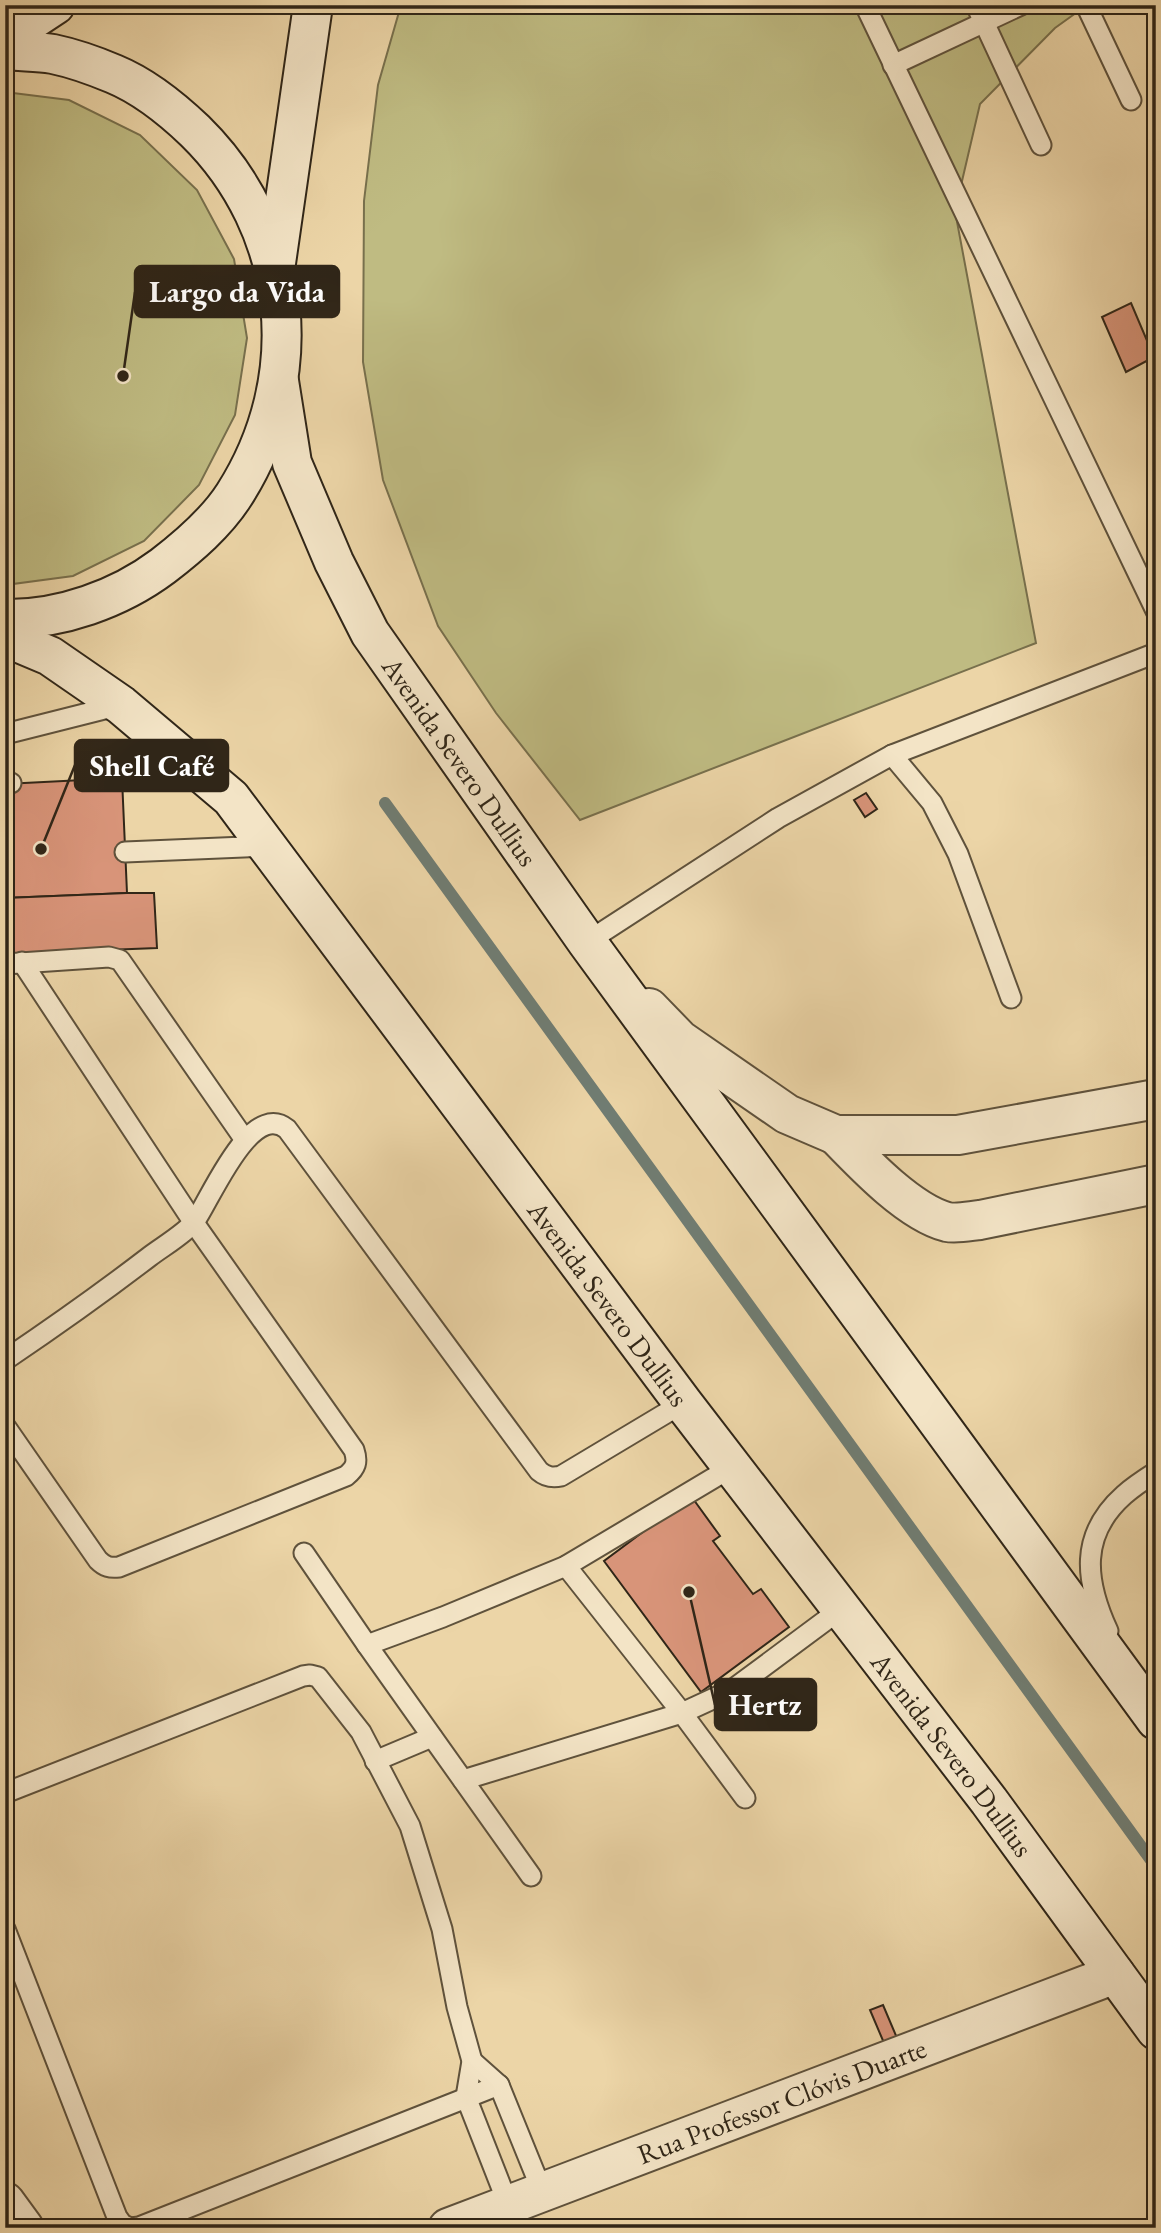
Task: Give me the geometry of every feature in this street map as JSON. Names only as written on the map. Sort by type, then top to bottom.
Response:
[{"type":"main road","points":[[5,38],[55,5]]},
{"type":"main road","points":[[275,269],[313,5]]},
{"type":"main road","points":[[5,50],[53,54],[115,74],[171,108],[218,153],[253,208],[275,269],[283,325],[279,381],[263,441],[233,497],[193,544],[143,581],[86,607],[25,619],[5,619]]},
{"type":"main road","name":"Avenida Severo Dullius","points":[[279,381],[292,463],[334,562],[370,633],[587,942],[1156,1720]]},
{"type":"main road","name":"Avenida Severo Dullius","points":[[5,636],[50,656],[121,705],[231,798],[683,1403],[989,1801],[1156,2029]]},
{"type":"main road","points":[[587,942],[680,1040],[787,1114],[836,1135],[879,1178],[929,1215],[950,1223],[979,1220],[1156,1184]]},
{"type":"main road","points":[[836,1135],[958,1135],[1156,1099]]},
{"type":"main road","name":"Rua Professor Clóvis Duarte","points":[[448,2228],[1115,1974]]},
{"type":"main road","points":[[5,2202],[24,2228]]},
{"type":"lane","points":[[865,5],[1156,611]]},
{"type":"lane","points":[[893,65],[981,14],[1021,5]]},
{"type":"lane","points":[[1086,5],[1131,100]]},
{"type":"lane","points":[[981,14],[1041,145]]},
{"type":"lane","points":[[587,942],[778,818],[892,755],[1156,653]]},
{"type":"lane","points":[[5,734],[121,705]]},
{"type":"lane","points":[[892,755],[932,803],[958,854],[1011,998]]},
{"type":"lane","points":[[125,852],[267,846]]},
{"type":"lane","points":[[14,963],[109,957],[120,960],[245,1140]]},
{"type":"lane","points":[[5,1426],[99,1560],[104,1566],[111,1568],[346,1476],[355,1469],[357,1460],[354,1450],[14,963]]},
{"type":"lane","points":[[5,1360],[88,1304],[194,1223],[245,1140],[271,1122],[281,1124],[287,1129],[545,1476],[561,1476],[683,1403]]},
{"type":"lane","points":[[368,1646],[566,1566],[732,1467]]},
{"type":"lane","points":[[1132,1686],[1096,1603],[1089,1555],[1099,1525],[1123,1496],[1156,1472]]},
{"type":"lane","points":[[304,1553],[531,1876]]},
{"type":"lane","points":[[566,1566],[745,1798]]},
{"type":"lane","points":[[463,1780],[682,1713],[732,1690],[841,1609]]},
{"type":"lane","points":[[5,1793],[310,1675],[318,1677],[360,1732],[410,1826],[442,1929],[457,2007],[472,2061],[466,2097],[508,2204]]},
{"type":"lane","points":[[375,1761],[432,1737]]},
{"type":"lane","points":[[5,1929],[117,2217],[122,2224],[130,2228],[152,2222],[499,2085]]},
{"type":"lane","points":[[472,2061],[499,2085],[542,2191]]},
{"type":"shaded area","points":[[401,5],[1087,5],[1055,28],[980,104],[955,211],[1036,643],[580,820],[496,713],[438,626],[383,480],[363,362],[364,201],[378,85]]},
{"type":"shaded area","points":[[5,92],[69,100],[140,135],[197,190],[234,259],[247,338],[235,415],[199,485],[144,541],[73,576],[5,585]]},
{"type":"building","points":[[1131,303],[1154,357],[1126,372],[1102,317]]},
{"type":"building","points":[[122,778],[127,893],[5,898],[5,784]]},
{"type":"building","points":[[866,793],[877,809],[865,817],[854,800]]},
{"type":"building","points":[[154,893],[157,948],[5,954],[5,898]]},
{"type":"building","points":[[691,1496],[720,1536],[713,1541],[753,1594],[761,1589],[789,1627],[701,1692],[604,1561]]},
{"type":"building","points":[[883,2005],[897,2038],[884,2043],[870,2010]]},
{"type":"waterway","points":[[385,803],[1156,1867]]},
{"type":"place","name":"Largo da Vida","points":[[123,376]]},
{"type":"place","name":"Shell Café","points":[[41,849]]},
{"type":"place","name":"Hertz","points":[[689,1592]]}]
